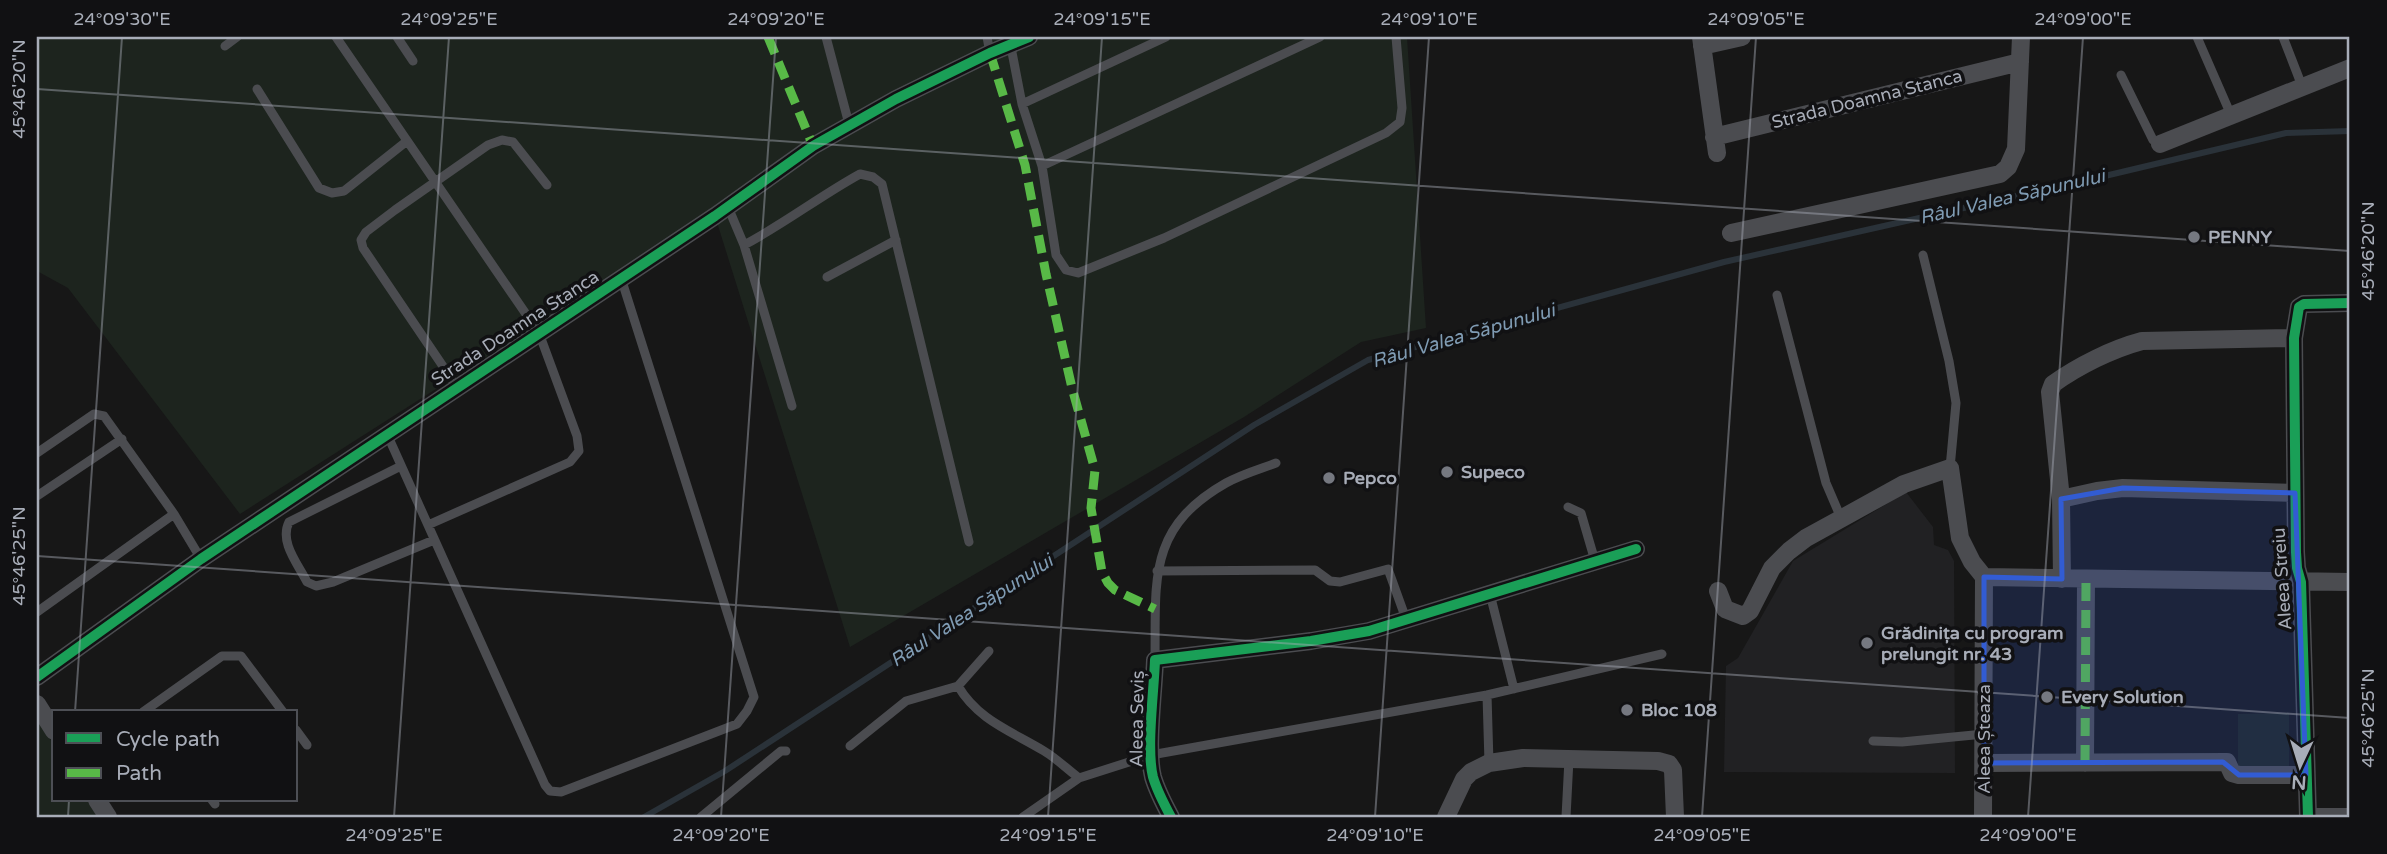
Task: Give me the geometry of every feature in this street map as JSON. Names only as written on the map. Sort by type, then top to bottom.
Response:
[{"type":"street","name":"Strada Doamna Stanca","points":[[37,677],[201,559],[728,207],[813,146],[988,45],[1029,37]]},
{"type":"street","points":[[1701,42],[1742,37]]},
{"type":"street","points":[[1731,233],[2000,174],[2008,167],[2016,149],[2021,37]]},
{"type":"street","name":"Strada Doamna Stanca","points":[[1701,42],[1715,145],[2020,62]]},
{"type":"street","points":[[2160,144],[2350,68]]},
{"type":"street","name":"Aleea Streiu","points":[[2308,817],[2301,582],[2297,568],[2294,338],[2299,307],[2304,304],[2350,303]]},
{"type":"street","points":[[2062,579],[2061,499],[2050,392],[2053,384],[2127,345],[2142,341],[2294,338]]},
{"type":"street","points":[[1718,591],[1725,608],[1743,616],[1750,611],[1772,568],[1806,538],[1904,484],[1950,468],[1960,538],[1972,562],[1984,577]]},
{"type":"street","points":[[2061,499],[2123,488],[2295,493]]},
{"type":"street","points":[[1155,660],[1352,635],[1636,548]]},
{"type":"street","name":"Aleea Streiu","points":[[1984,577],[2350,582]]},
{"type":"street","name":"Aleea Șteaza","points":[[1983,817],[1984,577]]},
{"type":"street","points":[[2085,763],[2086,579]]},
{"type":"street","name":"Aleea Seviș","points":[[1155,660],[1152,774],[1171,817]]},
{"type":"street","points":[[37,704],[52,728]]},
{"type":"street","points":[[1446,817],[1464,779],[1471,772],[1489,763],[1511,758],[1658,761],[1668,764],[1673,770],[1675,817]]},
{"type":"street","points":[[1984,764],[2227,762],[2232,773],[2239,775],[2306,775]]},
{"type":"street","points":[[98,802],[108,817]]},
{"type":"street","points":[[2308,817],[2350,817]]},
{"type":"lane","points":[[225,46],[237,37]]},
{"type":"lane","points":[[336,37],[539,333],[577,436],[579,451],[570,462],[428,525]]},
{"type":"lane","points":[[397,37],[413,61]]},
{"type":"lane","points":[[826,37],[849,124]]},
{"type":"lane","points":[[1022,104],[1166,37]]},
{"type":"lane","points":[[1042,166],[1320,37]]},
{"type":"lane","points":[[1010,41],[1022,104],[1042,166],[1056,255],[1066,270],[1078,274],[1164,238],[1399,122],[1402,108],[1396,37]]},
{"type":"lane","points":[[2197,37],[2231,115]]},
{"type":"lane","points":[[2283,37],[2302,86]]},
{"type":"lane","points":[[2121,75],[2152,141],[2160,144]]},
{"type":"lane","points":[[257,89],[319,188],[332,193],[344,191],[407,141]]},
{"type":"lane","points":[[457,387],[363,248],[361,240],[366,232],[435,181],[488,145],[502,140],[513,142],[547,185]]},
{"type":"lane","points":[[744,245],[775,229],[828,191],[860,174],[873,177],[881,184],[969,542]]},
{"type":"lane","points":[[728,207],[744,245],[792,406]]},
{"type":"lane","points":[[827,277],[896,240]]},
{"type":"lane","points":[[1923,255],[1949,361],[1956,403],[1950,468]]},
{"type":"lane","points":[[387,434],[550,791],[561,792],[737,724],[754,697],[621,278]]},
{"type":"lane","points":[[1777,295],[1826,483],[1841,519]]},
{"type":"lane","points":[[37,453],[94,414],[104,416],[174,513],[201,559]]},
{"type":"lane","points":[[37,496],[122,439]]},
{"type":"lane","name":"Aleea Seviș","points":[[1155,660],[1157,571],[1174,526],[1190,508],[1228,482],[1276,463]]},
{"type":"lane","points":[[401,466],[289,522],[285,530],[285,540],[307,582],[316,586],[333,582],[435,540]]},
{"type":"lane","points":[[1568,507],[1581,513],[1595,561]]},
{"type":"lane","points":[[37,612],[174,513]]},
{"type":"lane","points":[[1157,571],[1315,570],[1330,581],[1340,582],[1388,569],[1406,620]]},
{"type":"lane","points":[[1490,594],[1514,689]]},
{"type":"lane","points":[[850,746],[906,701],[957,686],[989,651]]},
{"type":"lane","points":[[1023,817],[1079,778],[1151,755],[1488,695],[1662,654]]},
{"type":"lane","points":[[149,710],[222,656],[232,655],[241,656],[282,710]]},
{"type":"lane","points":[[957,686],[965,699],[991,722],[1045,751],[1079,778]]},
{"type":"lane","points":[[1488,695],[1489,763]]},
{"type":"lane","points":[[298,733],[307,745]]},
{"type":"lane","points":[[1873,741],[1902,742],[1984,734]]},
{"type":"lane","points":[[701,817],[781,751],[786,751]]},
{"type":"lane","points":[[1566,817],[1569,759]]},
{"type":"highlighted area","points":[[2123,488],[2295,493],[2306,775],[2239,775],[2223,762],[1984,763],[1984,577],[2062,579],[2061,499]]},
{"type":"shaded area","points":[[37,37],[1407,37],[1426,328],[1361,342],[1244,417],[850,647],[715,216],[643,257],[240,514],[68,288],[37,271]]},
{"type":"shaded area","points":[[1906,492],[1933,527],[1934,545],[1948,550],[1954,561],[1955,773],[1724,772],[1726,666],[1738,658],[1793,561]]},
{"type":"shaded area","points":[[2289,713],[2289,769],[2238,769],[2238,714]]},
{"type":"shaded area","points":[[37,718],[52,742],[52,802],[90,802],[100,817],[37,817]]},
{"type":"waterway","name":"Râul Valea Săpunului","points":[[644,817],[725,771],[1254,425],[1368,360],[1724,262],[2286,133],[2350,131]]},
{"type":"marked path","points":[[768,37],[813,146]]},
{"type":"marked path","points":[[990,53],[1025,165],[1072,388],[1095,470],[1091,508],[1102,572],[1115,590],[1155,609]]},
{"type":"marked path","points":[[2085,763],[2086,579]]},
{"type":"cycle path","points":[[37,677],[201,559],[715,216],[813,146],[896,99],[1029,37]]},
{"type":"cycle path","points":[[2308,817],[2301,582],[2296,552],[2294,338],[2299,307],[2304,304],[2350,303]]},
{"type":"cycle path","points":[[1171,817],[1153,777],[1151,765],[1150,736],[1155,660],[1311,641],[1369,631],[1636,549]]},
{"type":"place","name":"PENNY","points":[[2194,237]]},
{"type":"place","name":"Supeco","points":[[1447,472]]},
{"type":"place","name":"Pepco","points":[[1329,478]]},
{"type":"place","name":"Grădinița cu program prelungit nr. 43","points":[[1867,643]]},
{"type":"place","name":"Every Solution","points":[[2047,697]]},
{"type":"place","name":"Bloc 108","points":[[1627,710]]}]
